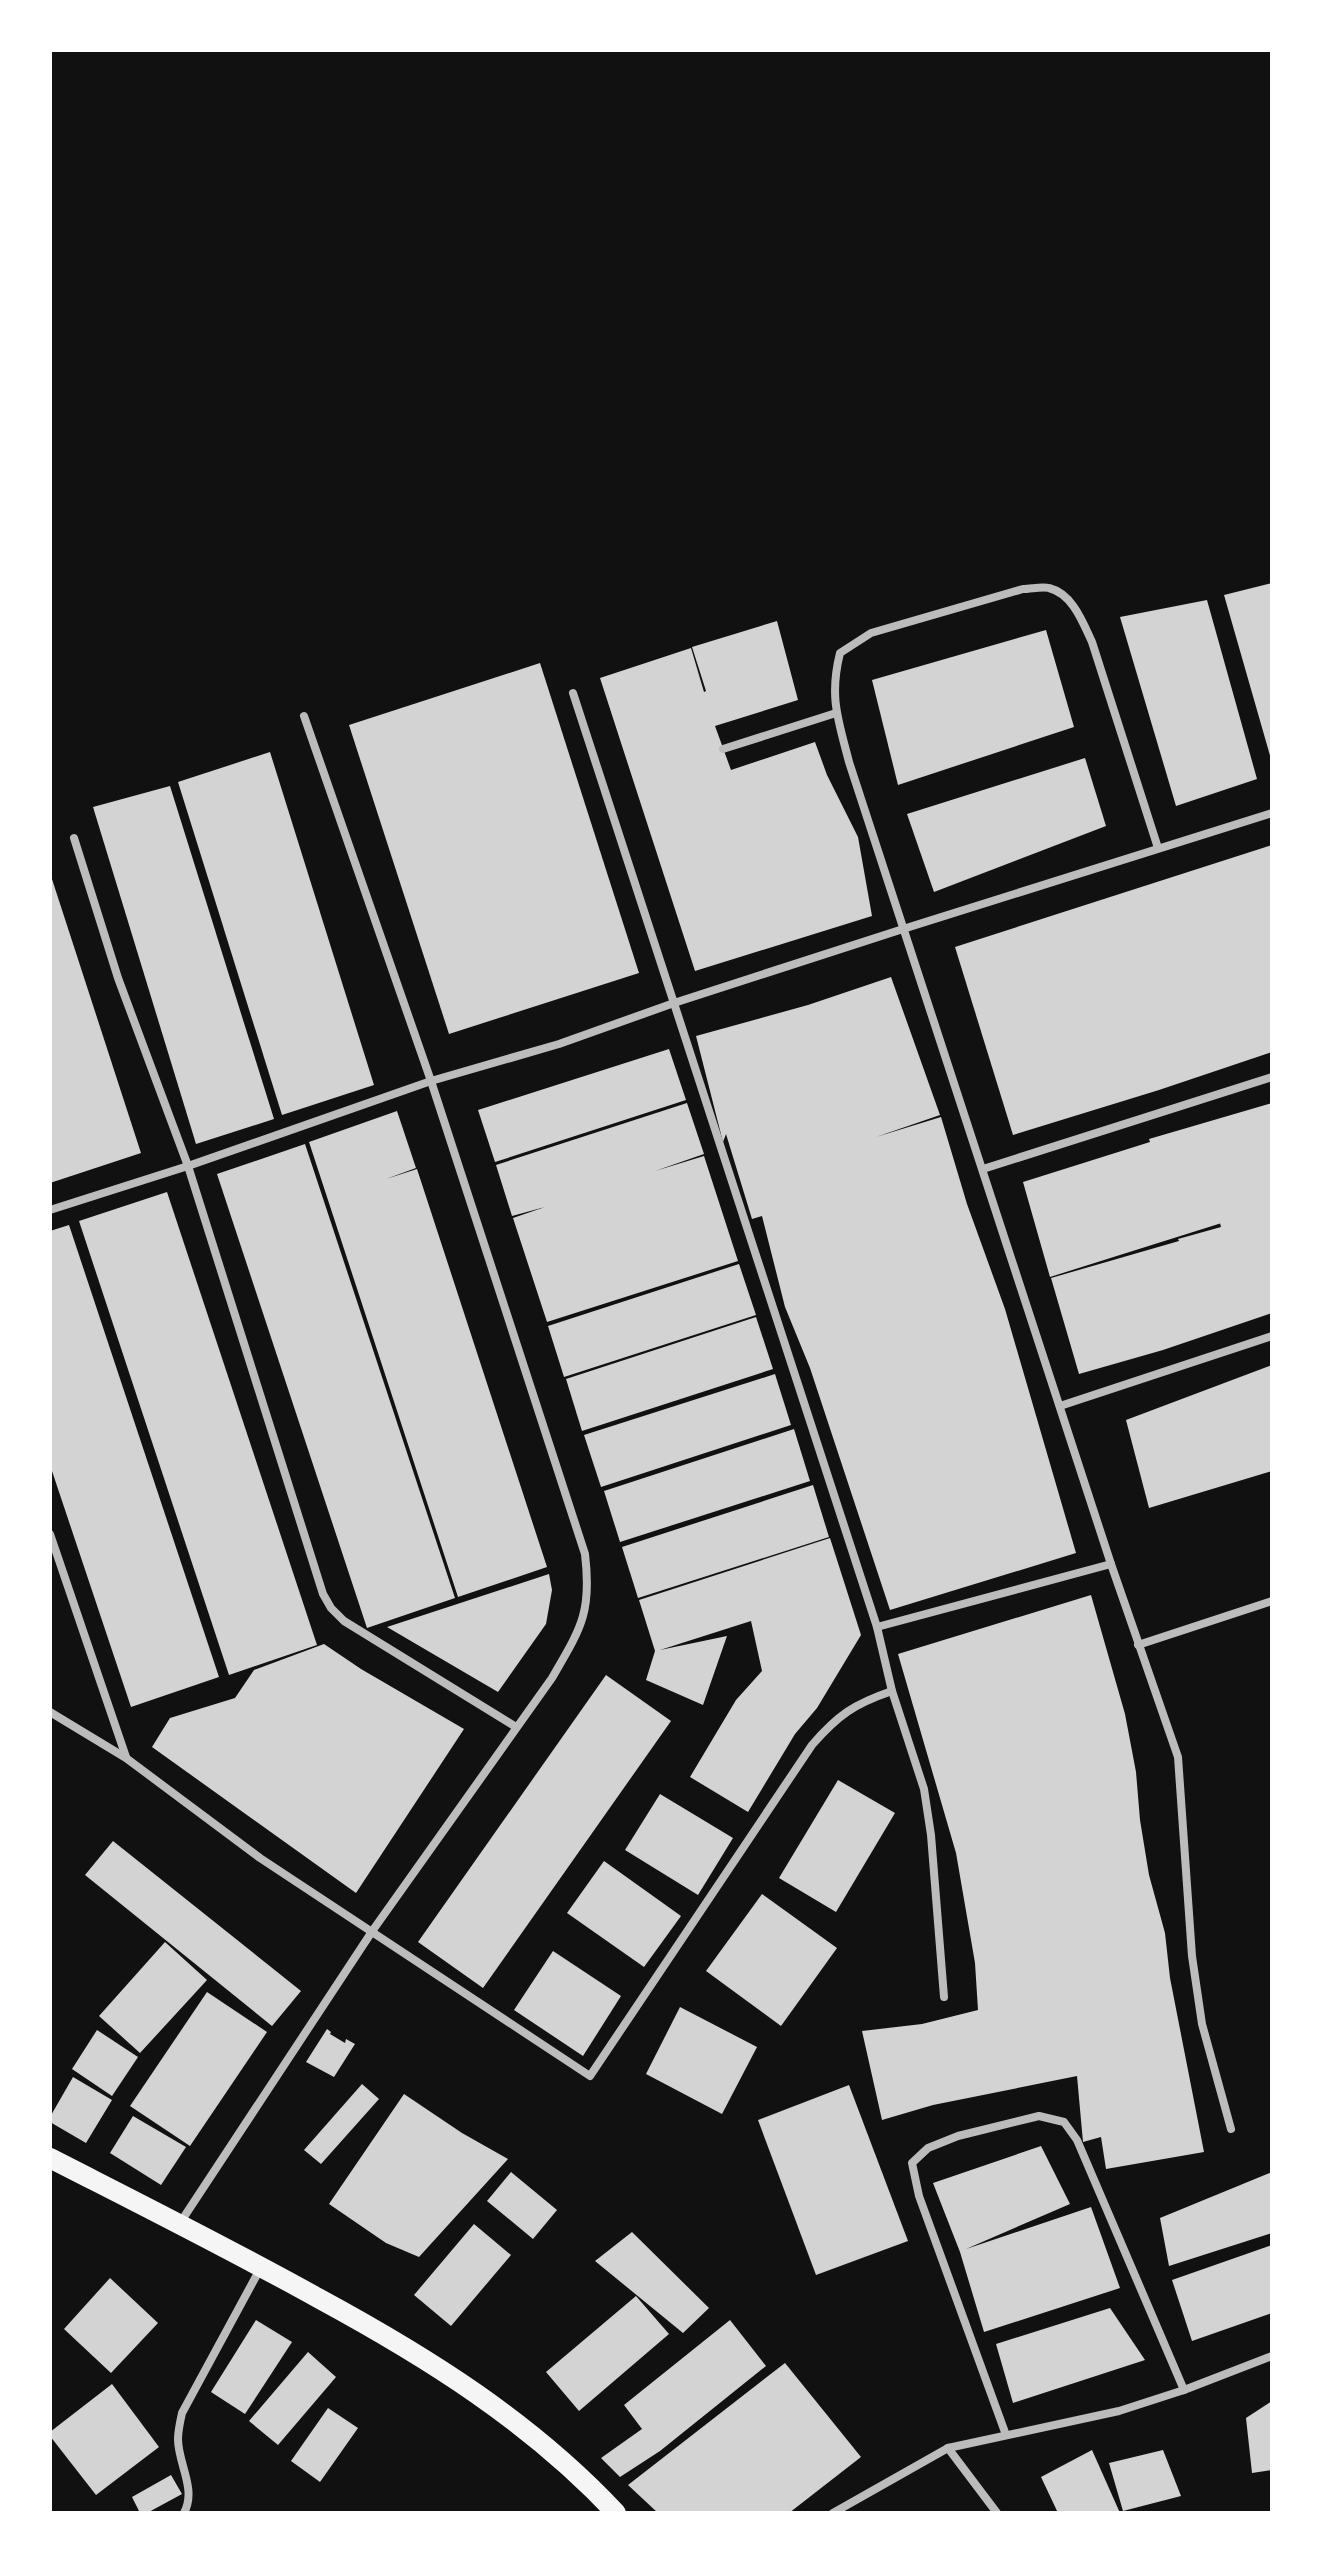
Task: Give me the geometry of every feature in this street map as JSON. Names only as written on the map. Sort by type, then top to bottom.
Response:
[{"type":"main road","points":[[50,2158],[262,2266],[420,2355],[481,2395],[591,2486],[616,2513]]},
{"type":"street","points":[[1158,848],[1092,642],[1067,598],[1049,588],[1023,589],[871,633],[840,653],[834,679],[836,713],[849,762],[1111,1564],[1178,1757],[1192,1956],[1202,2024],[1231,2129]]},
{"type":"street","points":[[573,693],[877,1627],[892,1691],[924,1789],[931,1835],[944,1997]]},
{"type":"street","points":[[723,749],[836,713]]},
{"type":"street","points":[[179,2224],[373,1930],[552,1678],[577,1635],[587,1605],[585,1554],[431,1081],[304,716]]},
{"type":"street","points":[[50,1210],[188,1166],[431,1081],[559,1044],[674,1003],[1272,813]]},
{"type":"street","points":[[74,838],[118,978],[188,1166],[323,1594],[344,1621],[516,1727]]},
{"type":"street","points":[[983,1169],[1272,1077]]},
{"type":"street","points":[[1060,1406],[1272,1336]]},
{"type":"street","points":[[50,1534],[126,1758]]},
{"type":"street","points":[[877,1627],[1111,1564]]},
{"type":"street","points":[[1138,1645],[1272,1601]]},
{"type":"street","points":[[50,1712],[126,1758],[260,1858],[590,2076],[812,1745],[832,1722],[861,1702],[892,1691]]},
{"type":"street","points":[[1006,2435],[919,2196],[912,2163],[928,2148],[948,2140],[1039,2116],[1064,2122],[1077,2140],[1184,2390]]},
{"type":"street","points":[[184,2513],[189,2505],[189,2488],[178,2439],[182,2413],[262,2266]]},
{"type":"street","points":[[833,2513],[948,2448],[1119,2411],[1272,2356]]},
{"type":"street","points":[[948,2448],[997,2513]]},
{"type":"building","points":[[1272,583],[1272,758],[1271,759],[1224,595]]},
{"type":"building","points":[[1207,600],[1257,779],[1176,806],[1120,617]]},
{"type":"building","points":[[777,621],[798,700],[715,726],[731,770],[815,742],[827,775],[858,837],[872,916],[695,971],[600,678],[691,648],[704,692],[692,647]]},
{"type":"building","points":[[1046,630],[1074,727],[898,785],[872,680]]},
{"type":"building","points":[[540,663],[639,973],[449,1034],[349,725]]},
{"type":"building","points":[[270,752],[374,1085],[282,1115],[178,782]]},
{"type":"building","points":[[1085,758],[1106,826],[934,892],[907,814]]},
{"type":"building","points":[[170,786],[274,1119],[196,1144],[93,807]]},
{"type":"building","points":[[1272,845],[1272,1052],[1013,1135],[955,947]]},
{"type":"building","points":[[50,873],[141,1153],[50,1183]]},
{"type":"building","points":[[891,977],[940,1115],[876,1137],[941,1117],[967,1204],[1005,1309],[1076,1553],[890,1610],[810,1368],[785,1307],[762,1216],[752,1219],[726,1134],[723,1142],[696,1036],[808,1005]]},
{"type":"building","points":[[669,1049],[686,1100],[495,1162],[478,1110]]},
{"type":"building","points":[[687,1103],[704,1154],[655,1171],[704,1156],[738,1261],[547,1322],[513,1218],[545,1207],[512,1216],[496,1165]]},
{"type":"building","points":[[1272,1103],[1272,1313],[1163,1350],[1079,1374],[1051,1278],[1179,1241],[1221,1227],[1220,1223],[1050,1277],[1023,1182],[1150,1142],[1149,1139]]},
{"type":"building","points":[[397,1111],[416,1168],[386,1179],[417,1169],[547,1567],[458,1597],[309,1142]]},
{"type":"building","points":[[305,1144],[455,1598],[367,1628],[217,1174]]},
{"type":"building","points":[[167,1192],[317,1645],[229,1675],[79,1221]]},
{"type":"building","points":[[69,1225],[219,1677],[131,1707],[50,1465],[50,1231]]},
{"type":"building","points":[[739,1264],[756,1315],[564,1377],[548,1326]]},
{"type":"building","points":[[756,1317],[773,1369],[582,1431],[566,1379]]},
{"type":"building","points":[[1272,1365],[1272,1471],[1149,1508],[1126,1420]]},
{"type":"building","points":[[775,1374],[791,1425],[601,1487],[584,1435]]},
{"type":"building","points":[[794,1429],[810,1481],[620,1542],[604,1491]]},
{"type":"building","points":[[813,1485],[829,1537],[638,1598],[622,1547]]},
{"type":"building","points":[[830,1538],[861,1635],[748,1812],[690,1777],[736,1700],[762,1671],[751,1621],[660,1650],[727,1636],[703,1705],[646,1680],[655,1651],[639,1600]]},
{"type":"building","points":[[549,1574],[552,1590],[546,1624],[498,1692],[387,1627]]},
{"type":"building","points":[[1091,1595],[1125,1714],[1149,1875],[1165,1933],[1170,1978],[1204,2152],[1106,2169],[1101,2137],[1083,2142],[1077,2076],[933,2105],[882,2120],[862,2031],[922,2024],[978,2010],[975,1963],[956,1853],[898,1654]]},
{"type":"building","points":[[324,1644],[464,1729],[356,1893],[152,1747],[170,1718],[235,1698],[254,1670]]},
{"type":"building","points":[[606,1675],[671,1721],[483,1988],[418,1942]]},
{"type":"building","points":[[838,1780],[895,1813],[836,1912],[779,1878]]},
{"type":"building","points":[[660,1794],[733,1838],[698,1895],[625,1850]]},
{"type":"building","points":[[113,1841],[301,1991],[272,2026],[85,1875]]},
{"type":"building","points":[[604,1861],[681,1916],[644,1967],[567,1913]]},
{"type":"building","points":[[762,1894],[837,1948],[781,2026],[706,1971]]},
{"type":"building","points":[[165,1942],[207,1980],[140,2053],[99,2016]]},
{"type":"building","points":[[553,1951],[621,1996],[583,2056],[514,2010]]},
{"type":"building","points":[[207,1992],[267,2032],[190,2146],[130,2106]]},
{"type":"building","points":[[680,2007],[757,2047],[722,2114],[646,2074]]},
{"type":"building","points":[[327,2029],[345,2043],[346,2039],[355,2044],[334,2077],[306,2062]]},
{"type":"building","points":[[97,2030],[138,2057],[112,2096],[72,2069]]},
{"type":"building","points":[[73,2077],[112,2100],[86,2143],[50,2122]]},
{"type":"building","points":[[362,2084],[379,2099],[321,2164],[304,2150]]},
{"type":"building","points":[[849,2085],[908,2241],[816,2275],[758,2120]]},
{"type":"building","points":[[404,2094],[508,2159],[419,2257],[386,2243],[329,2204]]},
{"type":"building","points":[[133,2116],[186,2147],[161,2185],[110,2153]]},
{"type":"building","points":[[1041,2146],[1070,2204],[966,2249],[1091,2207],[1120,2288],[984,2332],[960,2252],[933,2183]]},
{"type":"building","points":[[511,2172],[557,2210],[533,2239],[487,2201]]},
{"type":"building","points":[[1272,2172],[1272,2233],[1169,2266],[1160,2218]]},
{"type":"building","points":[[474,2224],[511,2255],[451,2326],[414,2295]]},
{"type":"building","points":[[632,2232],[709,2308],[683,2333],[595,2261]]},
{"type":"building","points":[[1272,2245],[1272,2313],[1192,2341],[1172,2280]]},
{"type":"building","points":[[110,2278],[158,2323],[111,2373],[64,2329]]},
{"type":"building","points":[[636,2296],[669,2334],[579,2411],[546,2372]]},
{"type":"building","points":[[1110,2308],[1145,2360],[1013,2403],[996,2344]]},
{"type":"building","points":[[256,2320],[292,2342],[245,2414],[211,2392]]},
{"type":"building","points":[[730,2320],[766,2366],[660,2451],[620,2477],[601,2458],[642,2429],[624,2405]]},
{"type":"building","points":[[308,2352],[336,2377],[278,2445],[249,2421]]},
{"type":"building","points":[[785,2363],[861,2457],[789,2513],[658,2513],[628,2485]]},
{"type":"building","points":[[112,2384],[159,2447],[96,2495],[50,2432]]},
{"type":"building","points":[[1272,2401],[1272,2470],[1252,2473],[1246,2418]]},
{"type":"building","points":[[328,2408],[358,2428],[320,2482],[291,2461]]},
{"type":"building","points":[[1092,2450],[1120,2513],[1058,2513],[1041,2477]]},
{"type":"building","points":[[1163,2450],[1181,2496],[1123,2511],[1109,2463]]},
{"type":"building","points":[[171,2475],[182,2494],[147,2513],[140,2513],[132,2497]]}]
